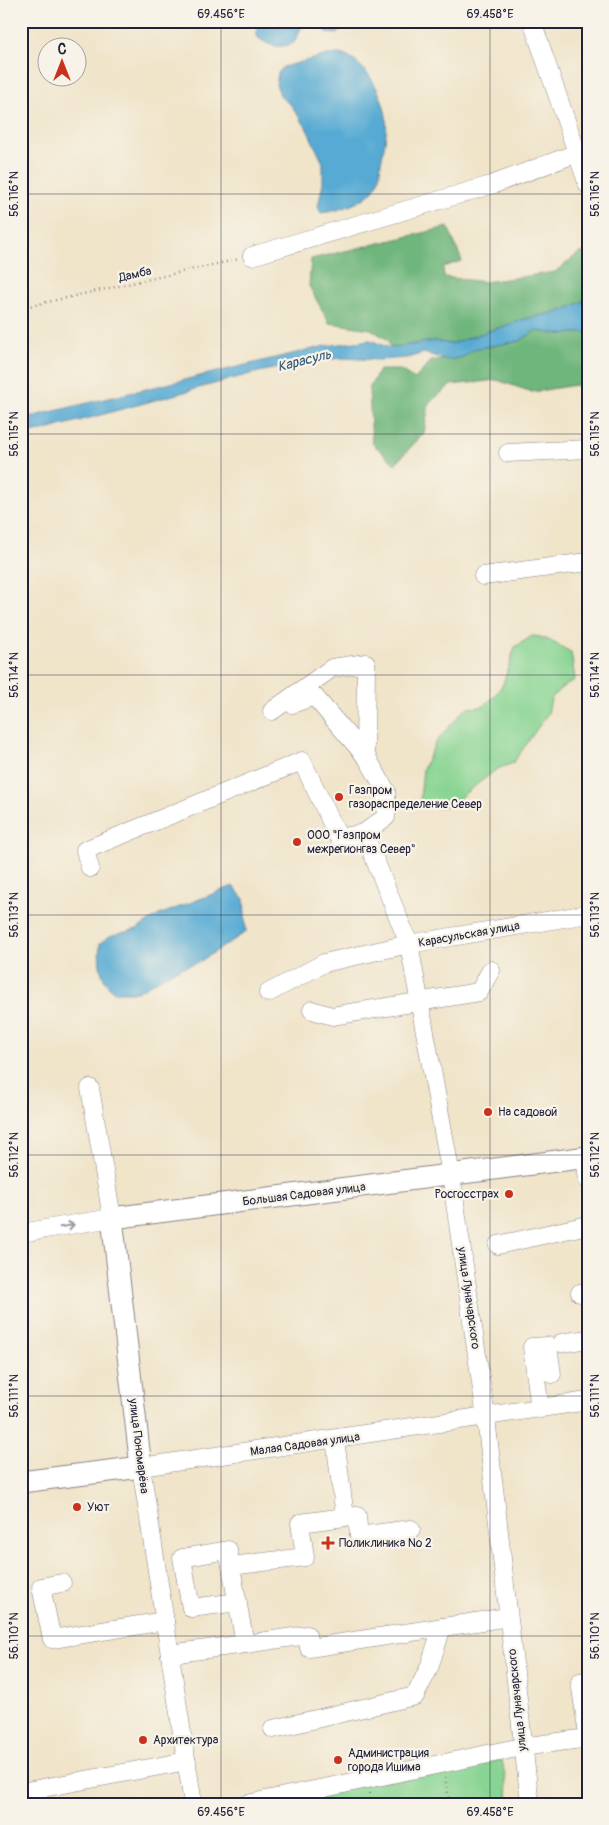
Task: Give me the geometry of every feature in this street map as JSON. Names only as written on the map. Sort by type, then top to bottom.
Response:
[{"type":"main road","name":"Большая Садовая улица","points":[[112,1218],[452,1176],[586,1157]]},
{"type":"main road","name":"улица Пономарёва","points":[[112,1218],[141,1467]]},
{"type":"main road","name":"Малая Садовая улица","points":[[21,1482],[141,1467]]},
{"type":"street","points":[[532,21],[582,152],[588,185]]},
{"type":"street","points":[[252,256],[494,184],[582,152]]},
{"type":"street","points":[[508,453],[588,449]]},
{"type":"street","points":[[483,576],[588,562]]},
{"type":"street","points":[[90,868],[86,850],[302,761],[339,838],[364,833],[386,816],[386,791],[365,754],[366,663],[332,668],[272,712],[314,696],[367,758]]},
{"type":"street","name":"Карасульская улица","points":[[364,833],[409,944],[588,914]]},
{"type":"street","points":[[268,993],[324,963],[409,944]]},
{"type":"street","name":"улица Луначарского","points":[[409,944],[452,1176],[486,1418],[530,1804]]},
{"type":"street","points":[[312,1010],[332,1016],[479,992],[491,970]]},
{"type":"street","name":"улица Пономарёва","points":[[90,1088],[112,1218]]},
{"type":"street","points":[[586,1157],[588,1180]]},
{"type":"street","name":"Большая Садовая улица","points":[[21,1233],[112,1218]]},
{"type":"street","points":[[498,1245],[588,1225]]},
{"type":"street","points":[[561,1344],[588,1340]]},
{"type":"street","points":[[540,1409],[532,1347],[548,1346],[552,1374]]},
{"type":"street","name":"Малая Садовая улица","points":[[141,1467],[588,1402]]},
{"type":"street","points":[[335,1439],[345,1517]]},
{"type":"street","name":"улица Пономарёва","points":[[141,1467],[194,1804]]},
{"type":"street","points":[[231,1566],[305,1557],[300,1523],[356,1516],[359,1536],[411,1529]]},
{"type":"street","points":[[238,1602],[191,1608],[182,1558],[228,1550],[238,1602],[245,1644]]},
{"type":"street","points":[[62,1583],[41,1587],[52,1639],[165,1621]]},
{"type":"street","points":[[170,1654],[307,1635],[309,1648],[508,1617]]},
{"type":"street","points":[[273,1729],[415,1696],[429,1668],[442,1627]]},
{"type":"street","points":[[247,1804],[522,1747],[588,1736],[580,1682],[588,1680]]},
{"type":"street","points":[[21,1792],[187,1761]]},
{"type":"path","name":"Дамба","points":[[21,308],[252,256]]},
{"type":"path","points":[[442,1764],[450,1804]]},
{"type":"green space","points":[[448,227],[462,261],[443,267],[444,277],[485,282],[555,272],[579,253],[588,252],[588,299],[562,311],[525,319],[451,344],[435,341],[390,348],[388,340],[371,329],[329,323],[309,286],[311,259]]},
{"type":"green space","points":[[535,331],[561,334],[588,332],[588,391],[575,385],[532,392],[497,380],[451,385],[429,403],[424,433],[395,464],[372,443],[369,389],[379,370],[400,370],[415,379],[431,361],[463,357],[474,349],[520,341]]},
{"type":"green space","points":[[532,636],[547,639],[571,652],[575,680],[561,688],[551,699],[548,713],[513,763],[497,769],[450,805],[435,808],[420,800],[423,769],[436,742],[466,708],[482,707],[494,697],[503,684],[515,647]]},
{"type":"green space","points":[[502,1760],[510,1804],[251,1804]]},
{"type":"water","points":[[259,21],[304,21],[294,43],[274,46],[256,36]]},
{"type":"water","points":[[319,21],[345,21],[338,34],[328,33]]},
{"type":"water","points":[[340,54],[357,63],[365,70],[376,87],[386,116],[385,139],[379,179],[371,193],[351,205],[321,213],[318,207],[323,182],[323,163],[306,127],[291,105],[281,97],[276,84],[278,73],[283,67],[327,55]]},
{"type":"water","name":"Карасуль","points":[[588,299],[588,332],[561,334],[535,331],[520,341],[474,349],[463,357],[448,360],[424,353],[407,358],[379,360],[341,358],[306,362],[254,373],[42,431],[21,434],[21,419],[325,346],[370,340],[390,348],[435,341],[451,344],[525,319],[562,311]]},
{"type":"water","points":[[233,886],[244,899],[246,932],[199,962],[175,970],[137,992],[114,992],[109,987],[101,970],[99,957],[100,943],[110,936],[137,929],[159,915]]},
{"type":"place","name":"Газпром газораспределение Север","points":[[339,797]]},
{"type":"place","name":"ООО \"Газпром межрегионгаз Север\"","points":[[297,842]]},
{"type":"place","name":"На садовой","points":[[488,1112]]},
{"type":"place","name":"Росгосстрах","points":[[509,1194]]},
{"type":"place","name":"Уют","points":[[77,1507]]},
{"type":"place","name":"Поликлиника № 2","points":[[328,1543]]},
{"type":"place","name":"Архитектура","points":[[143,1740]]},
{"type":"place","name":"Администрация города Ишима","points":[[338,1760]]}]
